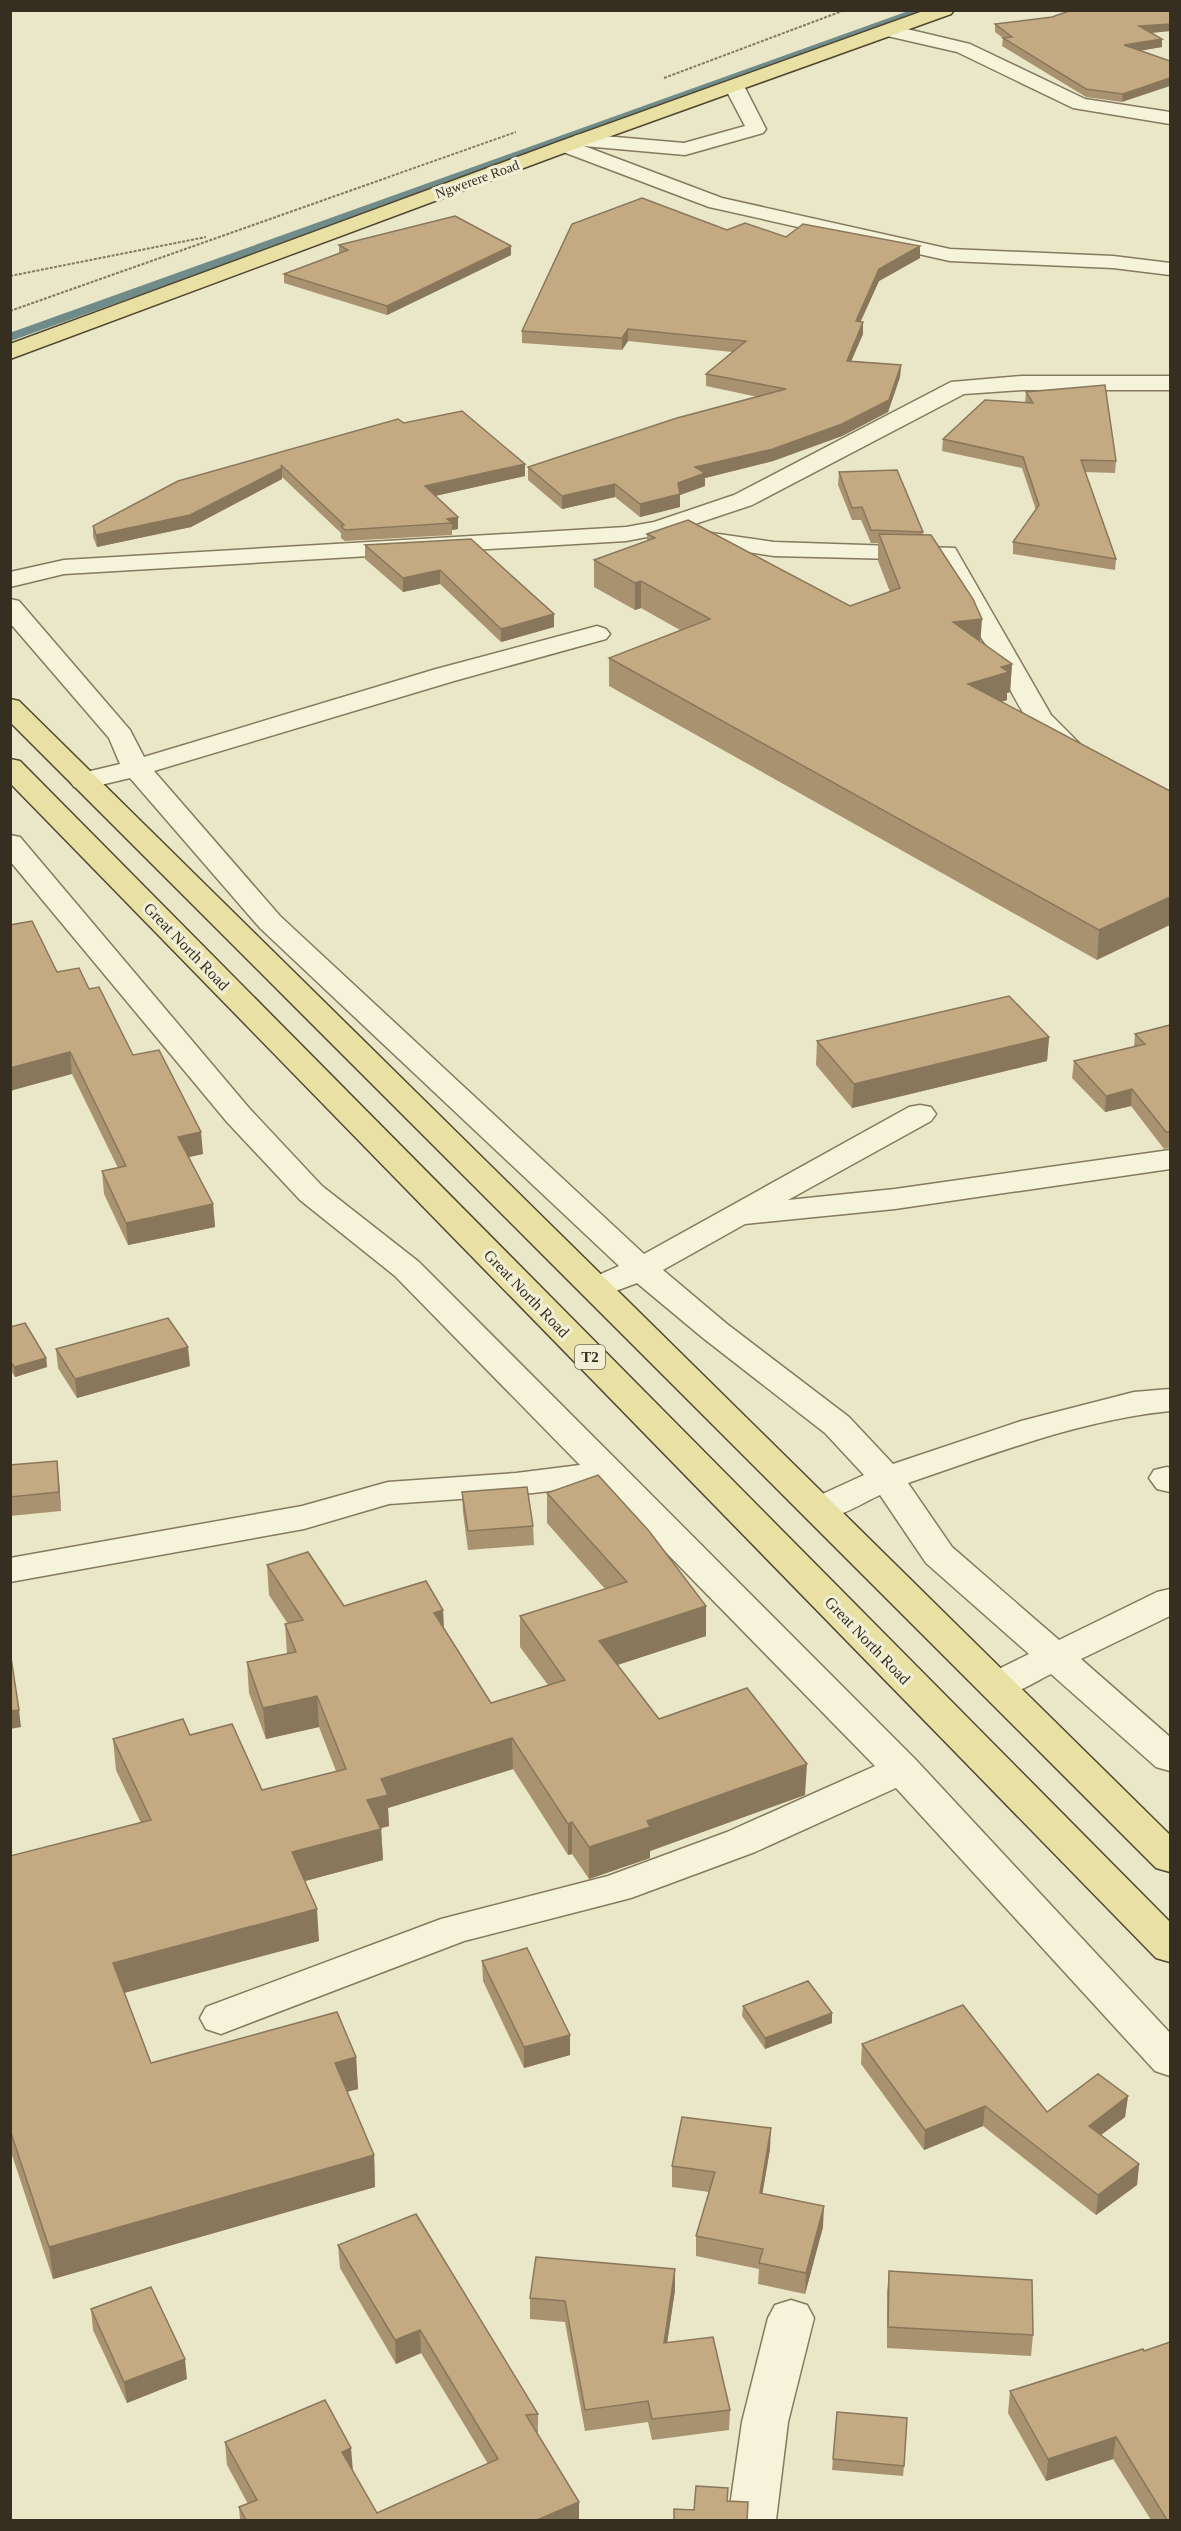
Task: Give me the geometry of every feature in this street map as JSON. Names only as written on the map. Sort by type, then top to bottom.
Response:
[{"type":"main road","name":"Ngwerere Road","points":[[10,352],[573,143],[945,10]]},
{"type":"main road","points":[[10,707],[1170,1857]]},
{"type":"main road","name":"Great North Road","points":[[10,767],[1170,1947]]},
{"type":"street","points":[[890,31],[963,48],[1080,104],[1170,118]]},
{"type":"street","points":[[573,143],[685,149],[756,129],[734,86]]},
{"type":"street","points":[[1121,111],[1161,99]]},
{"type":"street","points":[[573,143],[717,203],[950,255],[1113,262],[1170,269]]},
{"type":"street","points":[[10,580],[64,567],[626,534],[659,528],[743,500],[959,387],[1022,383],[1170,383]]},
{"type":"street","points":[[659,528],[704,541],[774,549],[946,553],[953,562],[974,608],[1005,654],[1025,697],[1041,722],[1066,747],[1094,764]]},
{"type":"street","points":[[10,606],[121,736],[136,768],[270,922],[641,1269],[715,1331],[837,1425],[887,1478],[939,1555],[1056,1655],[1170,1758]]},
{"type":"street","points":[[84,782],[445,675],[597,634]]},
{"type":"street","points":[[10,843],[224,1098],[311,1193],[407,1269],[605,1473],[902,1770],[1170,2060]]},
{"type":"street","points":[[597,1288],[641,1269],[920,1114]]},
{"type":"street","points":[[741,1215],[895,1199],[1170,1159]]},
{"type":"street","points":[[820,1509],[887,1478],[1033,1429],[1134,1403],[1170,1400]]},
{"type":"street","points":[[10,1570],[304,1517],[388,1493],[516,1484],[605,1473]]},
{"type":"street","points":[[997,1685],[1170,1601]]},
{"type":"street","points":[[221,2018],[455,1929],[617,1888],[741,1842],[902,1770]]},
{"type":"street","points":[[753,2520],[765,2422],[791,2318]]},
{"type":"path","points":[[663,78],[845,10]]},
{"type":"path","points":[[10,311],[219,235],[518,131]]},
{"type":"path","points":[[10,276],[219,235]]},
{"type":"building","points":[[1072,10],[1170,10],[1170,24],[1139,26],[1162,39],[1124,45],[1170,61],[1170,78],[1123,94],[1086,89],[1003,38],[1012,37],[995,24],[1052,17]]},
{"type":"building","points":[[642,198],[727,230],[745,223],[786,237],[803,224],[920,246],[879,269],[856,321],[863,322],[847,361],[901,365],[889,400],[842,424],[773,449],[695,467],[705,473],[678,483],[680,494],[640,504],[615,484],[562,496],[528,467],[677,418],[786,389],[706,374],[746,341],[628,329],[622,338],[522,331],[572,224]]},
{"type":"building","points":[[455,216],[511,246],[387,306],[284,274],[348,250],[339,245]]},
{"type":"building","points":[[1105,385],[1116,461],[1081,460],[1116,559],[1013,542],[1039,505],[1023,457],[943,439],[985,400],[1033,403],[1026,392]]},
{"type":"building","points":[[462,411],[525,464],[425,486],[458,517],[447,519],[452,523],[345,530],[341,526],[344,525],[281,465],[282,468],[190,515],[96,535],[93,526],[178,481],[398,419],[404,423]]},
{"type":"building","points":[[897,470],[923,532],[871,530],[862,507],[852,508],[839,472]]},
{"type":"building","points":[[688,520],[850,606],[900,588],[879,534],[931,535],[973,599],[982,619],[953,622],[1012,664],[1001,667],[1009,672],[968,684],[1170,791],[1170,897],[1099,930],[609,658],[710,619],[641,581],[635,583],[594,560],[655,538],[647,534]]},
{"type":"building","points":[[471,539],[554,614],[501,629],[440,570],[403,578],[365,545]]},
{"type":"building","points":[[32,921],[57,972],[79,968],[89,989],[99,987],[133,1055],[159,1050],[201,1132],[178,1137],[213,1204],[126,1223],[102,1171],[126,1166],[70,1052],[10,1068],[10,925]]},
{"type":"building","points":[[1009,996],[1049,1037],[854,1084],[817,1041]]},
{"type":"building","points":[[1170,1025],[1170,1132],[1166,1132],[1132,1089],[1106,1096],[1074,1061],[1145,1044],[1135,1034]]},
{"type":"building","points":[[168,1318],[188,1347],[75,1379],[56,1349]]},
{"type":"building","points":[[25,1323],[46,1358],[14,1367],[10,1361],[10,1327]]},
{"type":"building","points":[[57,1461],[59,1492],[10,1497],[10,1465]]},
{"type":"building","points":[[598,1475],[649,1531],[706,1606],[599,1641],[659,1719],[747,1688],[807,1764],[647,1821],[650,1827],[589,1847],[572,1822],[568,1824],[512,1738],[381,1779],[388,1795],[367,1800],[381,1829],[292,1852],[317,1909],[113,1963],[151,2063],[337,2012],[356,2057],[335,2063],[374,2155],[49,2247],[10,2130],[10,1856],[151,1820],[113,1739],[183,1719],[190,1735],[232,1724],[262,1790],[346,1769],[317,1696],[263,1708],[247,1662],[296,1652],[285,1624],[303,1620],[267,1565],[308,1552],[344,1606],[426,1581],[443,1610],[434,1613],[491,1703],[565,1680],[520,1616],[627,1582],[547,1493]]},
{"type":"building","points":[[527,1487],[533,1526],[468,1531],[462,1492]]},
{"type":"building","points":[[10,1651],[19,1710],[10,1711]]},
{"type":"building","points":[[527,1948],[570,2035],[524,2047],[482,1961]]},
{"type":"building","points":[[808,1981],[832,2013],[765,2038],[743,2006]]},
{"type":"building","points":[[963,2005],[1047,2112],[1098,2074],[1128,2096],[1089,2126],[1139,2164],[1098,2195],[985,2106],[925,2130],[862,2044]]},
{"type":"building","points":[[682,2117],[771,2128],[760,2193],[824,2206],[806,2273],[759,2263],[763,2249],[696,2236],[715,2172],[672,2166]]},
{"type":"building","points":[[416,2214],[538,2414],[526,2415],[579,2502],[537,2520],[246,2520],[239,2507],[257,2500],[225,2442],[325,2400],[351,2448],[342,2452],[377,2513],[498,2459],[420,2330],[395,2340],[338,2245]]},
{"type":"building","points":[[536,2257],[675,2269],[664,2343],[713,2337],[730,2410],[652,2419],[648,2401],[585,2410],[565,2301],[530,2298]]},
{"type":"building","points":[[889,2271],[1032,2280],[1033,2335],[888,2327]]},
{"type":"building","points":[[151,2287],[185,2359],[124,2382],[91,2309]]},
{"type":"building","points":[[1170,2342],[1170,2520],[1167,2520],[1116,2437],[1048,2459],[1010,2391]]},
{"type":"building","points":[[837,2412],[907,2418],[904,2466],[833,2459]]},
{"type":"building","points":[[696,2486],[728,2488],[727,2501],[748,2502],[747,2520],[674,2520],[674,2509],[694,2510]]},
{"type":"waterway","points":[[10,337],[923,10]]}]
